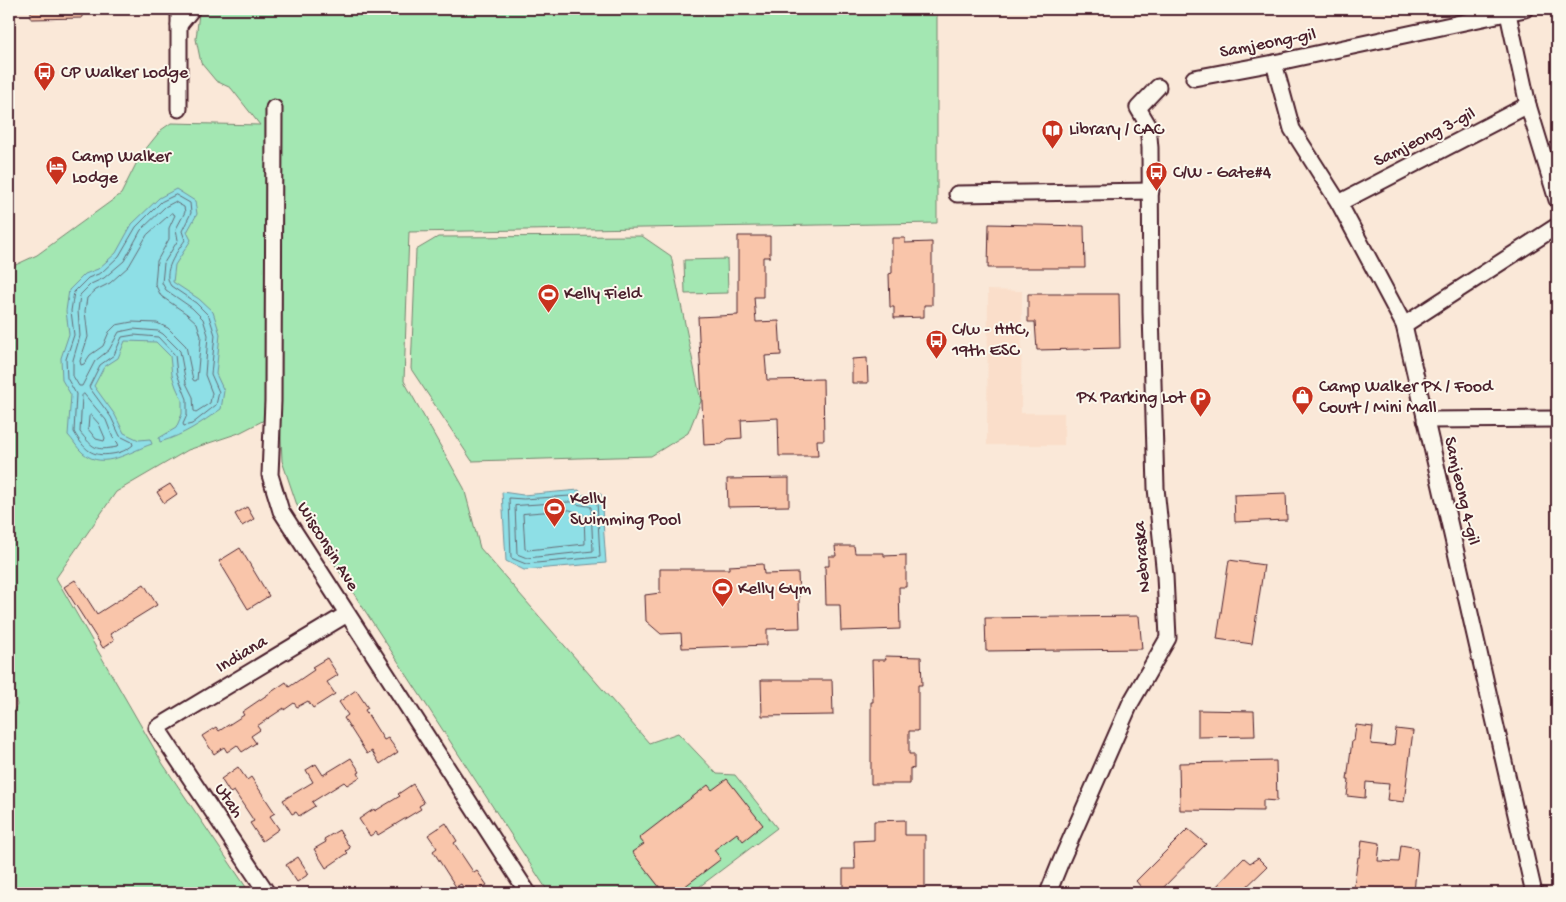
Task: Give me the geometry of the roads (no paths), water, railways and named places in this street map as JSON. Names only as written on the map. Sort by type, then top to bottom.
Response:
[{"type":"street","points":[[179,9],[179,109]]},
{"type":"street","points":[[179,25],[192,9]]},
{"type":"street","name":"Samjeong-gil","points":[[1194,78],[1274,63],[1507,10],[1525,9]]},
{"type":"street","points":[[1507,10],[1528,105],[1557,200]]},
{"type":"street","name":"Samjeong 4-gil","points":[[1274,63],[1292,129],[1338,203],[1404,325],[1534,893]]},
{"type":"street","name":"Nebraska","points":[[1048,893],[1060,861],[1130,704],[1168,638],[1156,488],[1150,148],[1148,126],[1138,108],[1158,87]]},
{"type":"street","name":"Samjeong 3-gil","points":[[1338,203],[1528,105]]},
{"type":"street","name":"Wisconsin Ave","points":[[274,108],[273,401],[270,475],[281,512],[528,893]]},
{"type":"street","points":[[956,194],[1151,191]]},
{"type":"street","points":[[1404,325],[1557,226]]},
{"type":"street","points":[[1426,420],[1557,419]]},
{"type":"street","name":"Indiana","points":[[157,728],[347,614]]},
{"type":"street","name":"Utah","points":[[157,728],[267,893]]},
{"type":"water","points":[[176,189],[195,201],[197,214],[187,232],[191,240],[175,265],[173,282],[199,299],[213,312],[220,334],[216,374],[224,391],[221,409],[185,432],[160,442],[159,438],[176,428],[182,414],[182,400],[172,375],[170,356],[156,342],[125,341],[118,358],[104,367],[94,386],[115,415],[124,433],[139,440],[150,439],[152,444],[117,458],[100,460],[91,458],[81,451],[68,435],[71,395],[62,380],[61,358],[69,334],[66,311],[69,290],[85,274],[98,269],[116,253],[132,224],[159,198]]},
{"type":"water","name":"Kelly Swimming Pool","points":[[579,490],[582,495],[601,494],[606,563],[524,570],[506,561],[502,492],[523,495]]},
{"type":"place","name":"CP Walker Lodge","points":[[45,92]]},
{"type":"place","name":"Library / CAC","points":[[1053,149]]},
{"type":"place","name":"Camp Walker Lodge","points":[[56,186]]},
{"type":"place","name":"C/W - Gate#4","points":[[1157,192]]},
{"type":"place","name":"Kelly Field","points":[[548,313]]},
{"type":"place","name":"C/w - HHC, 19th ESC","points":[[936,359]]},
{"type":"place","name":"Camp Walker PX / Food Court / Mini Mall","points":[[1303,416]]},
{"type":"place","name":"PX Parking Lot","points":[[1201,417]]},
{"type":"place","name":"Kelly Swimming Pool","points":[[554,528]]},
{"type":"place","name":"Kelly Gym","points":[[722,608]]}]
